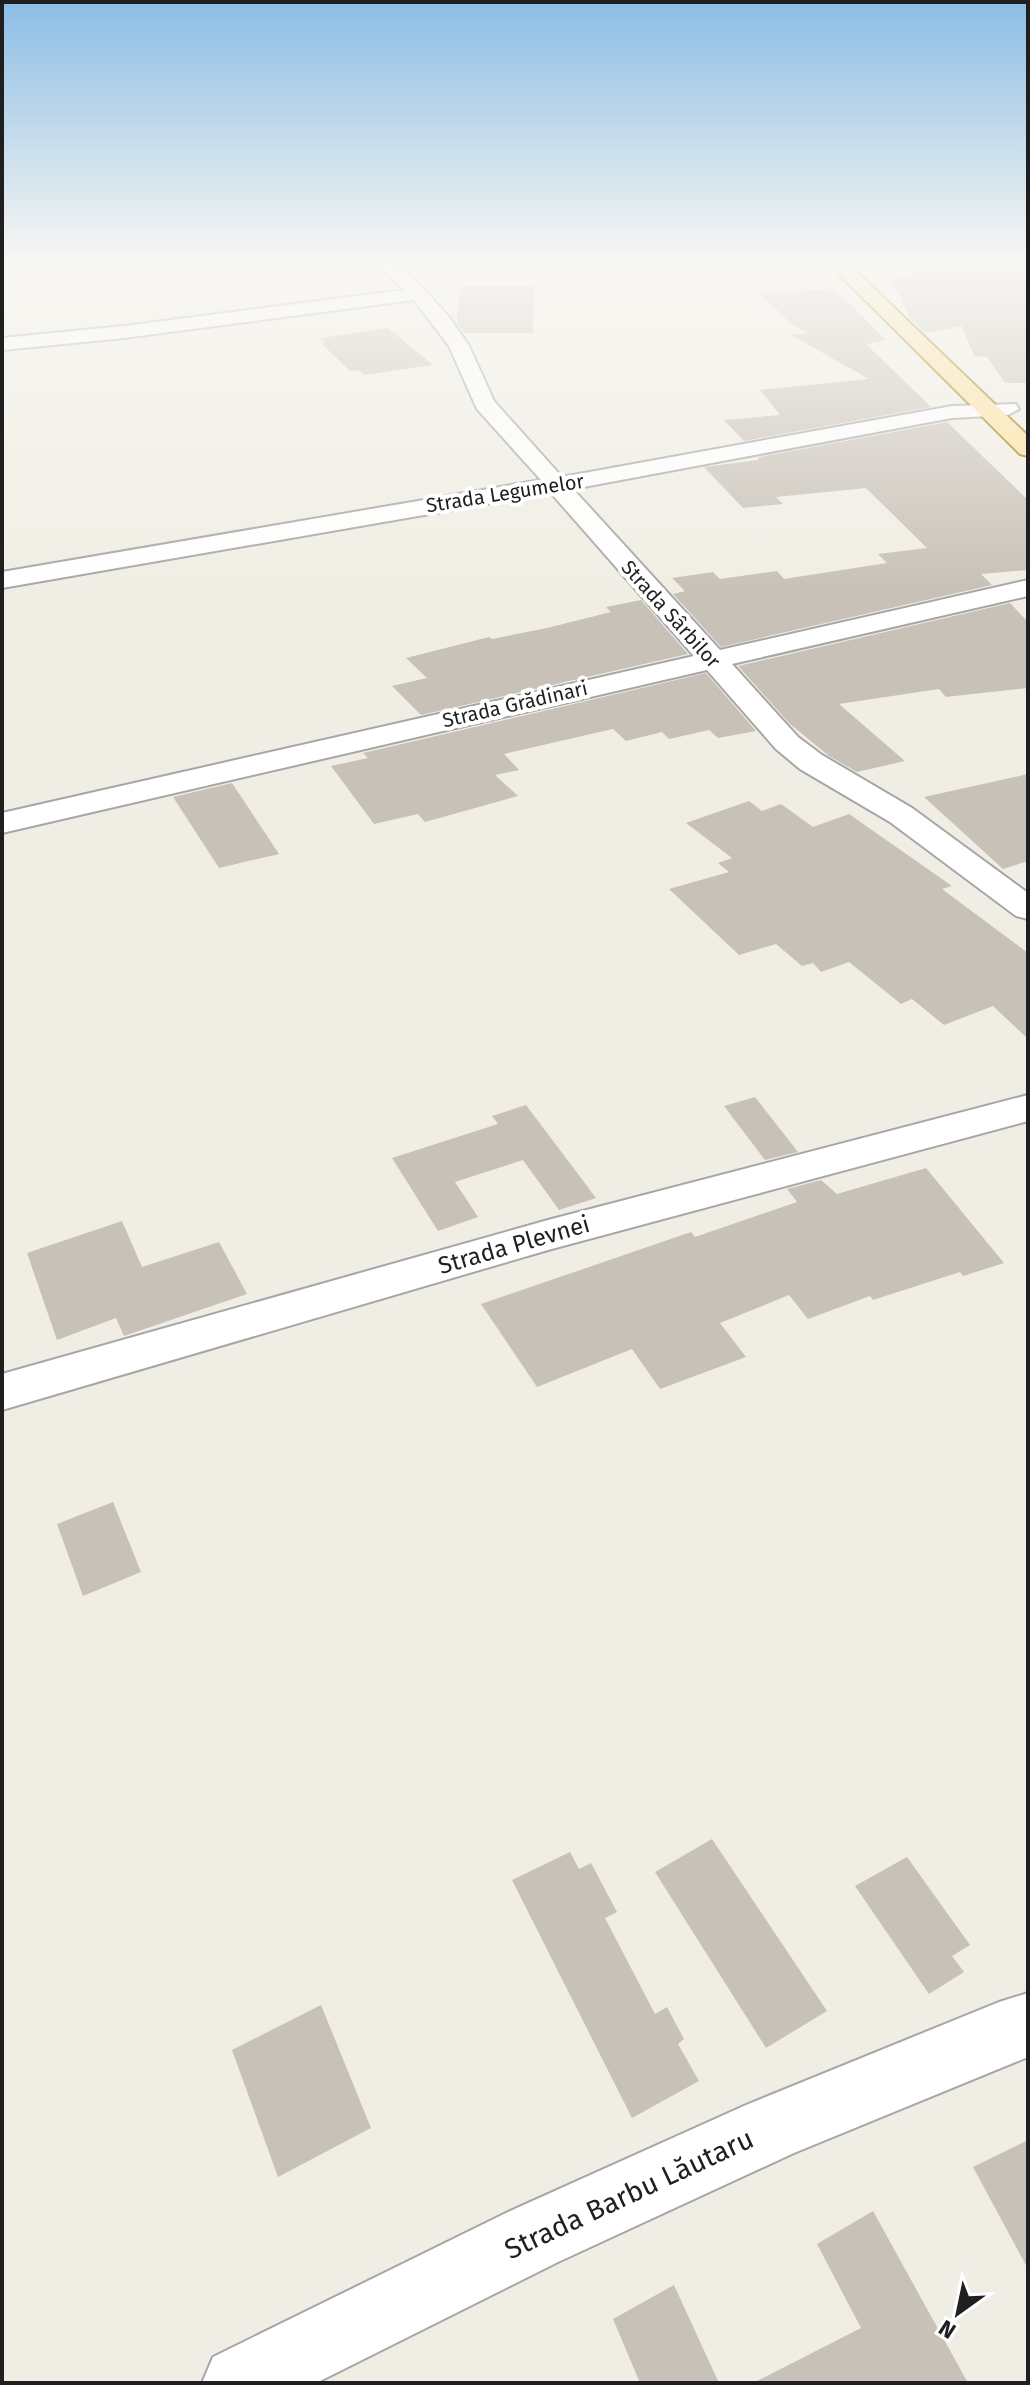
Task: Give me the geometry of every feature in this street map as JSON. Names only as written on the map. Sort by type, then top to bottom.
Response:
[{"type":"main road","points":[[954,369],[998,409],[1028,429]]},
{"type":"main road","points":[[959,369],[998,409],[1028,449]]},
{"type":"street","name":"Strada Sârbilor","points":[[468,369],[485,404],[787,743],[820,767],[901,815],[1028,909]]},
{"type":"street","name":"Strada Legumelor","points":[[2,580],[555,485],[952,412],[998,409]]},
{"type":"street","name":"Strada Grădinari","points":[[2,823],[1028,588]]},
{"type":"street","name":"Strada Plevnei","points":[[2,1392],[532,1239],[1028,1108]]},
{"type":"street","name":"Strada Barbu Lăutaru","points":[[239,2383],[561,2224],[770,2129],[999,2034],[1028,2025]]},
{"type":"building","points":[[348,369],[403,369],[364,375],[359,370]]},
{"type":"building","points":[[852,369],[892,369],[931,407],[744,441],[724,420],[780,415],[760,390],[869,379]]},
{"type":"building","points":[[996,369],[1028,369],[1028,383],[1005,383]]},
{"type":"building","points":[[947,422],[1028,500],[1028,570],[981,574],[992,585],[721,647],[673,594],[685,591],[672,578],[713,572],[720,579],[777,571],[784,579],[887,563],[878,554],[927,548],[866,488],[776,497],[783,504],[743,508],[704,467],[758,460],[759,457]]},
{"type":"building","points":[[641,600],[688,654],[421,715],[392,686],[427,678],[406,658],[489,637],[492,639],[547,628],[611,612],[606,607]]},
{"type":"building","points":[[1010,603],[1028,622],[1028,688],[946,697],[939,689],[839,704],[905,761],[857,772],[829,756],[790,724],[738,666]]},
{"type":"building","points":[[706,673],[756,731],[718,738],[709,730],[669,739],[662,732],[626,741],[613,729],[504,754],[519,770],[495,775],[518,796],[425,822],[418,814],[374,824],[331,766],[368,758],[363,753]]},
{"type":"building","points":[[1028,774],[1028,861],[1003,869],[924,797]]},
{"type":"building","points":[[232,783],[279,854],[219,868],[173,797]]},
{"type":"building","points":[[749,801],[762,811],[781,804],[813,827],[849,814],[952,886],[942,889],[1028,953],[1028,1039],[993,1006],[944,1025],[912,999],[901,1004],[849,962],[821,972],[813,963],[802,966],[776,944],[739,955],[669,889],[729,872],[718,863],[732,858],[686,823]]},
{"type":"building","points":[[755,1097],[798,1152],[765,1160],[724,1106]]},
{"type":"building","points":[[526,1105],[596,1198],[559,1210],[523,1160],[455,1182],[478,1217],[438,1231],[392,1158],[498,1124],[492,1116]]},
{"type":"building","points":[[926,1168],[1004,1263],[963,1276],[960,1272],[873,1300],[870,1296],[808,1319],[789,1295],[720,1323],[746,1357],[660,1389],[632,1349],[537,1387],[481,1304],[691,1232],[695,1237],[797,1202],[787,1189],[821,1180],[837,1194]]},
{"type":"building","points":[[122,1221],[142,1267],[219,1242],[247,1294],[124,1336],[116,1318],[57,1340],[27,1253]]},
{"type":"building","points":[[113,1502],[141,1572],[83,1596],[57,1524]]},
{"type":"building","points":[[712,1839],[827,2011],[766,2048],[655,1872]]},
{"type":"building","points":[[570,1852],[579,1869],[591,1863],[617,1912],[605,1918],[655,2014],[667,2007],[684,2039],[678,2044],[699,2081],[632,2118],[512,1880]]},
{"type":"building","points":[[907,1857],[970,1945],[952,1956],[964,1972],[929,1994],[855,1886]]},
{"type":"building","points":[[321,2005],[371,2128],[278,2177],[232,2050]]},
{"type":"building","points":[[1028,2140],[1028,2269],[973,2167]]},
{"type":"building","points":[[873,2211],[968,2383],[753,2383],[861,2328],[817,2244]]},
{"type":"building","points":[[674,2285],[719,2383],[640,2383],[613,2319]]}]
